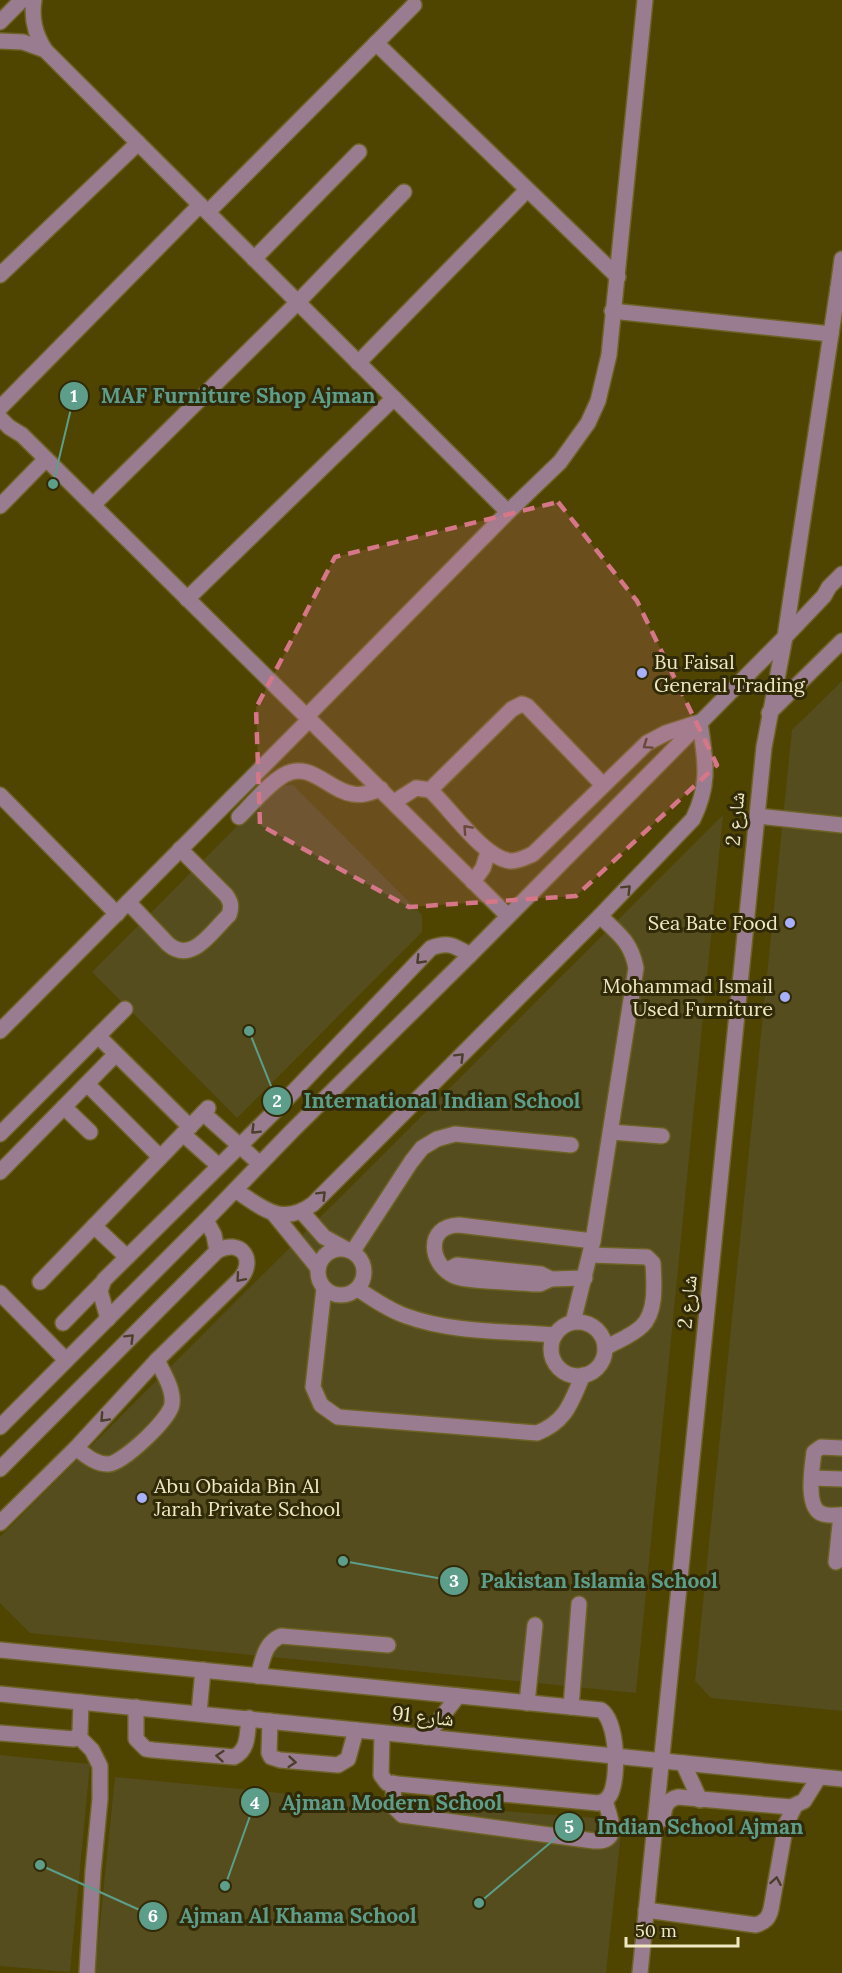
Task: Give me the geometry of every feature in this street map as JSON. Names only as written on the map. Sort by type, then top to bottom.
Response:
[{"type":"street","points":[[0,22],[22,0]]},
{"type":"street","points":[[34,0],[36,33],[45,50],[508,512]]},
{"type":"street","points":[[0,1031],[309,718],[508,512],[560,462],[588,423],[605,378],[609,355],[645,0]]},
{"type":"street","points":[[414,5],[0,410],[9,427],[22,435],[508,916]]},
{"type":"street","points":[[0,41],[13,40],[45,50]]},
{"type":"street","points":[[376,43],[618,277]]},
{"type":"street","points":[[0,275],[138,143]]},
{"type":"street","points":[[254,259],[359,152]]},
{"type":"street","points":[[358,363],[527,190]]},
{"type":"street","points":[[93,506],[298,302],[404,192]]},
{"type":"street","name":"شارع 2","points":[[640,1973],[650,1911],[662,1761],[769,713],[785,637],[840,288],[842,259]]},
{"type":"street","points":[[612,311],[831,334]]},
{"type":"street","points":[[187,599],[394,398]]},
{"type":"street","points":[[0,506],[46,459]]},
{"type":"street","points":[[0,1427],[785,637],[842,574]]},
{"type":"street","points":[[824,596],[842,585]]},
{"type":"street","points":[[769,713],[842,641]]},
{"type":"street","points":[[430,790],[512,709],[522,704],[527,706],[603,784]]},
{"type":"street","points":[[394,802],[416,788],[430,790],[488,852],[511,861],[523,859],[533,854],[647,743],[666,733],[700,722]]},
{"type":"street","points":[[274,1214],[288,1216],[302,1212],[313,1204],[600,916],[693,819],[702,800],[706,780],[700,722]]},
{"type":"street","points":[[239,817],[276,781],[285,774],[297,771],[308,772],[342,791],[355,795],[368,794],[381,789]]},
{"type":"street","points":[[0,795],[117,914]]},
{"type":"street","points":[[757,816],[842,825]]},
{"type":"street","points":[[128,902],[168,944],[175,950],[184,952],[193,950],[229,915],[230,901],[226,895],[180,849]]},
{"type":"street","points":[[473,882],[483,868],[488,852]]},
{"type":"street","points":[[533,854],[542,881]]},
{"type":"street","points":[[573,1322],[592,1248],[636,968],[627,941],[600,916]]},
{"type":"street","points":[[63,1323],[276,1110],[431,948],[441,944],[452,945],[470,955]]},
{"type":"street","points":[[0,1134],[125,1009]]},
{"type":"street","points":[[98,1036],[219,1166]]},
{"type":"street","points":[[0,1172],[116,1054]]},
{"type":"street","points":[[87,1084],[160,1157]]},
{"type":"street","points":[[64,1107],[90,1132]]},
{"type":"street","points":[[276,1110],[281,1120],[292,1131]]},
{"type":"street","points":[[40,1282],[206,1111],[239,1146],[260,1164]]},
{"type":"street","points":[[611,1131],[662,1136]]},
{"type":"street","points":[[349,1250],[422,1148],[438,1139],[455,1134],[571,1145]]},
{"type":"street","points":[[235,1190],[274,1214],[318,1268]]},
{"type":"street","points":[[302,1212],[324,1237],[349,1250],[362,1262],[364,1276],[358,1289],[345,1295],[330,1293],[324,1288],[318,1275],[321,1261],[331,1251],[349,1250]]},
{"type":"street","points":[[206,1220],[214,1235],[217,1251]]},
{"type":"street","points":[[585,1278],[551,1278],[540,1284],[456,1277],[440,1265],[435,1257],[435,1241],[438,1234],[451,1225],[647,1257],[653,1263],[652,1303],[647,1321],[640,1328],[605,1348]]},
{"type":"street","points":[[94,1226],[127,1257]]},
{"type":"street","points":[[0,1469],[217,1251],[226,1246],[236,1247],[244,1253],[248,1262],[246,1272],[157,1360],[76,1448],[0,1523]]},
{"type":"street","points":[[101,1284],[100,1291],[108,1319]]},
{"type":"street","points":[[324,1288],[313,1387],[321,1405],[338,1417],[537,1433],[552,1427],[563,1417],[583,1375]]},
{"type":"street","points":[[358,1289],[380,1304],[405,1316],[431,1324],[555,1335]]},
{"type":"street","points":[[0,1293],[66,1360]]},
{"type":"street","points":[[573,1322],[589,1324],[595,1328],[604,1340],[605,1348],[597,1368],[583,1375],[568,1374],[556,1364],[552,1350],[555,1335],[560,1329],[573,1322]]},
{"type":"street","points":[[76,1448],[99,1463],[108,1464],[117,1461],[168,1416],[172,1405],[172,1394],[157,1360]]},
{"type":"street","points":[[836,1562],[842,1515],[822,1514],[812,1504],[811,1496],[814,1452],[825,1447],[842,1448]]},
{"type":"street","points":[[813,1474],[842,1471]]},
{"type":"street","points":[[813,1474],[842,1479]]},
{"type":"street","points":[[571,1707],[579,1605]]},
{"type":"street","points":[[526,1703],[535,1625]]},
{"type":"street","points":[[258,1676],[268,1645],[281,1636],[388,1645]]},
{"type":"street","points":[[0,1650],[601,1710],[607,1714],[612,1727],[616,1757],[610,1795],[605,1801],[591,1803],[387,1783],[381,1775],[382,1733]]},
{"type":"street","points":[[199,1713],[203,1670]]},
{"type":"street","name":"شارع 91","points":[[0,1694],[842,1779]]},
{"type":"street","points":[[426,1737],[458,1696]]},
{"type":"street","points":[[78,1737],[81,1702]]},
{"type":"street","points":[[136,1707],[136,1739],[146,1749],[153,1750],[234,1757],[245,1748],[249,1718]]},
{"type":"street","points":[[270,1721],[269,1753],[271,1757],[280,1760],[338,1765],[348,1759],[356,1730]]},
{"type":"street","points":[[0,1733],[70,1739],[78,1737]]},
{"type":"street","points":[[78,1737],[92,1750],[100,1766],[100,1799],[87,1973]]},
{"type":"street","points":[[683,1763],[700,1800]]},
{"type":"street","points":[[795,1806],[786,1824],[771,1909],[764,1922],[756,1925],[650,1911],[666,1804],[669,1801],[678,1797],[795,1806],[804,1801],[819,1777]]},
{"type":"street","points":[[393,1783],[394,1807],[402,1815],[602,1842],[609,1838],[612,1830],[605,1801]]},
{"type":"highlighted area","points":[[558,502],[637,601],[717,765],[576,896],[409,907],[260,825],[256,708],[335,557]]},
{"type":"shaded area","points":[[842,681],[842,1711],[711,1698],[695,1681],[792,730]]},
{"type":"shaded area","points":[[293,785],[422,915],[422,932],[237,1118],[92,972],[277,786]]},
{"type":"shaded area","points":[[723,815],[636,1693],[30,1633],[0,1603],[0,1537]]},
{"type":"shaded area","points":[[0,1755],[90,1764],[70,1972],[0,1966]]},
{"type":"shaded area","points":[[115,1777],[354,1800],[609,1819],[621,1833],[606,1973],[95,1973]]},
{"type":"place","name":"MAF Furniture Shop Ajman","points":[[53,484]]},
{"type":"place","name":"Bu Faisal General Trading","points":[[642,673]]},
{"type":"place","name":"Sea Bate Food","points":[[790,923]]},
{"type":"place","name":"Mohammad Ismail Used Furniture","points":[[785,997]]},
{"type":"place","name":"International Indian School","points":[[249,1031]]},
{"type":"place","name":"Abu Obaida Bin Al Jarah Private School","points":[[142,1498]]},
{"type":"place","name":"Pakistan Islamia School","points":[[343,1561]]},
{"type":"place","name":"Ajman Al Khama School","points":[[40,1865]]},
{"type":"place","name":"Ajman Modern School","points":[[225,1886]]},
{"type":"place","name":"Indian School Ajman","points":[[479,1903]]}]
